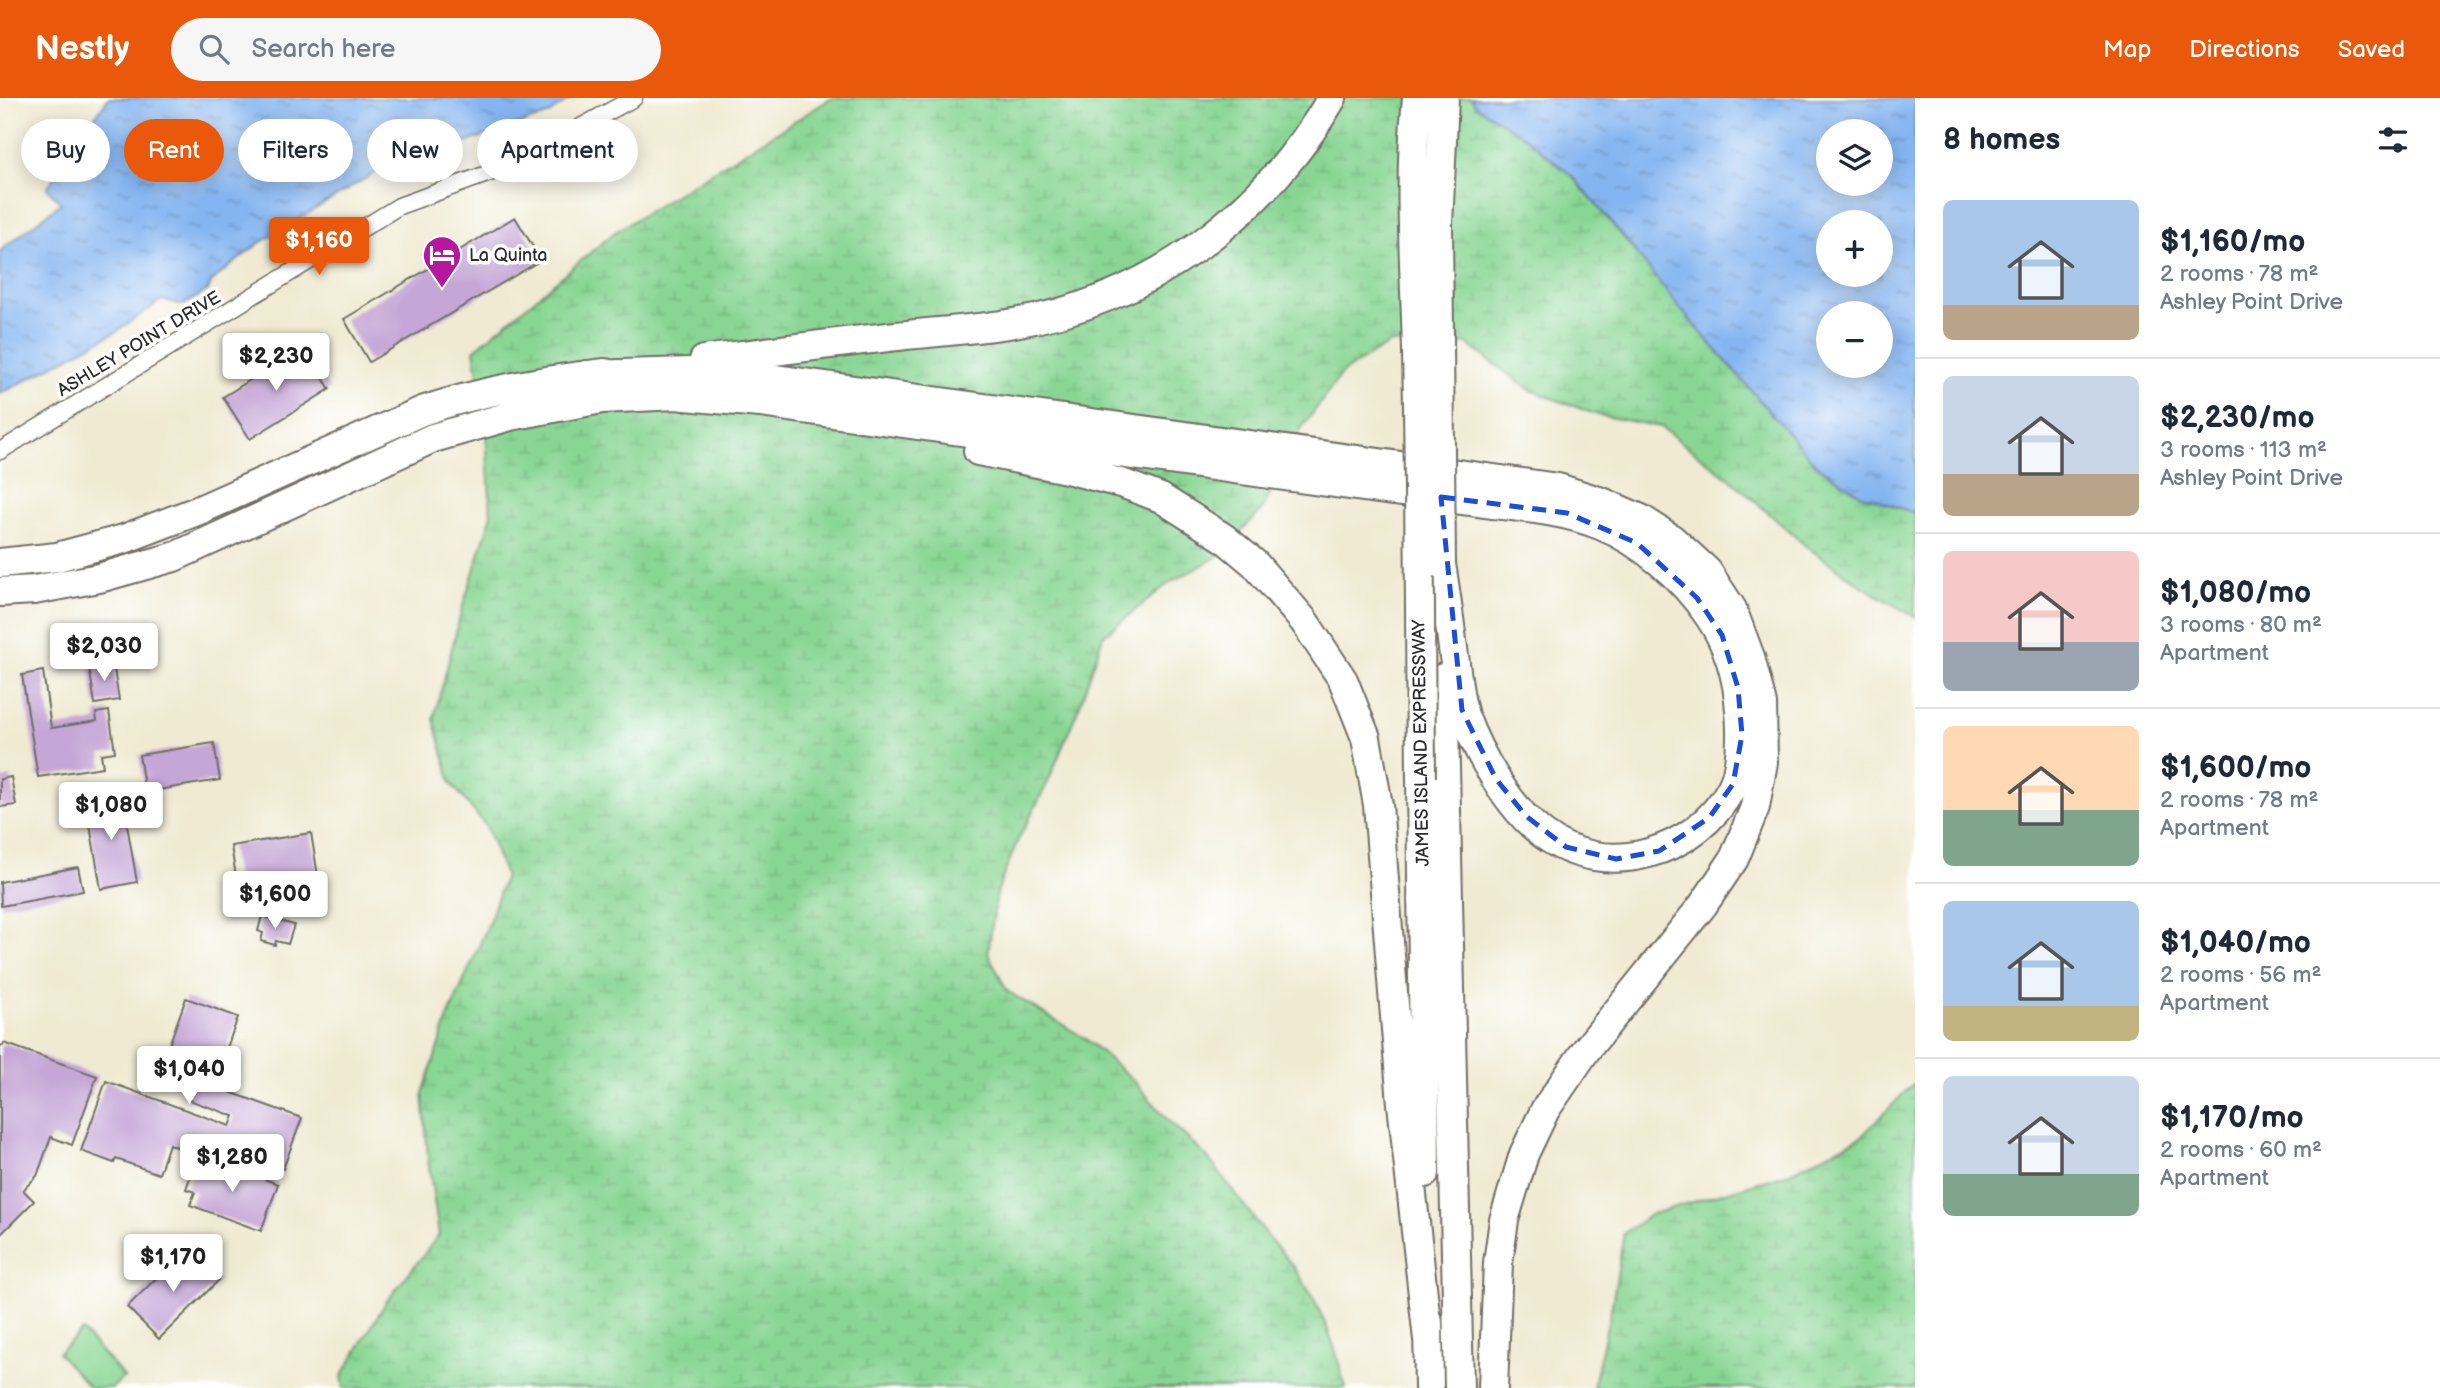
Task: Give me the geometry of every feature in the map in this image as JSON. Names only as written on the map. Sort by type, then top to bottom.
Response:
[{"type":"highway","points":[[0,563],[57,557],[124,540],[197,511],[422,411],[458,398],[527,382],[1015,323],[1070,310],[1122,291],[1162,271],[1234,220],[1295,154],[1332,98]]},
{"type":"highway","name":"JAMES ISLAND EXPRESSWAY","points":[[1417,98],[1411,200],[1417,352],[1429,1388]]},
{"type":"highway","name":"JAMES ISLAND EXPRESSWAY","points":[[1444,98],[1438,225],[1441,564],[1459,1388]]},
{"type":"highway","points":[[586,375],[690,372],[754,376],[1558,488],[1602,502],[1641,519],[1672,540],[1707,571],[1732,609],[1750,657],[1762,704],[1763,762],[1755,807],[1727,870],[1703,905],[1586,1050],[1545,1110],[1524,1154],[1504,1220],[1498,1263],[1493,1388]]},
{"type":"highway","points":[[0,592],[34,590],[99,578],[174,556],[433,438],[465,427],[602,399],[675,395],[760,403],[1567,513],[1603,526],[1637,543],[1671,573],[1697,598],[1722,635],[1738,688],[1742,735],[1733,784],[1709,818],[1687,836],[1659,851],[1616,859],[1590,855],[1566,847],[1543,834],[1496,779],[1466,718],[1458,682],[1441,564]]},
{"type":"highway","points":[[760,403],[1067,469],[1124,484],[1160,498],[1224,538],[1255,564],[1304,621],[1343,680],[1366,738],[1378,805],[1402,1104],[1428,1340]]},
{"type":"street","name":"ASHLEY POINT DRIVE","points":[[0,451],[399,206],[509,166],[634,98]]},
{"type":"highlighted area","points":[[1441,497],[1567,513],[1637,543],[1697,598],[1722,635],[1738,688],[1742,735],[1733,784],[1709,818],[1659,851],[1616,859],[1566,847],[1526,816],[1496,779],[1462,710]]},
{"type":"green space","points":[[832,98],[1471,98],[1476,106],[1526,138],[1572,176],[1772,415],[1862,495],[1915,513],[1915,617],[1865,588],[1807,547],[1730,479],[1661,427],[1598,415],[1530,390],[1467,344],[1390,343],[1343,372],[1301,429],[1263,509],[1215,558],[1169,583],[1103,636],[1081,702],[1048,782],[1017,842],[997,892],[988,953],[1007,991],[1086,1039],[1132,1079],[1169,1121],[1208,1158],[1286,1257],[1309,1291],[1328,1329],[1345,1388],[344,1388],[342,1376],[386,1302],[439,1235],[428,1159],[423,1093],[449,1015],[488,925],[505,876],[486,826],[451,783],[434,718],[462,609],[491,517],[486,432],[474,350],[615,232]]},
{"type":"green space","points":[[1915,1082],[1915,1388],[1593,1388],[1612,1305],[1624,1233],[1652,1214],[1786,1174],[1861,1137]]},
{"type":"green space","points":[[82,1331],[124,1377],[112,1388],[90,1388],[58,1353]]},
{"type":"water","points":[[108,98],[572,98],[547,115],[535,119],[477,119],[477,139],[463,143],[463,119],[367,119],[367,178],[258,244],[212,281],[208,290],[184,305],[162,300],[114,333],[0,394],[0,251],[61,203],[47,188],[51,182],[110,182],[110,119],[94,119]]},
{"type":"water","points":[[1471,98],[1915,98],[1915,513],[1862,495],[1816,465],[1678,306],[1572,176],[1526,138],[1476,106]]},
{"type":"building","name":"La Quinta","points":[[515,217],[541,260],[369,362],[344,319]]},
{"type":"building","points":[[303,347],[330,389],[250,439],[223,397]]},
{"type":"building","points":[[113,663],[119,700],[95,704],[89,666]]},
{"type":"building","points":[[43,671],[51,728],[97,721],[96,713],[109,711],[115,752],[101,754],[103,767],[38,777],[22,675]]},
{"type":"building","points":[[214,743],[220,780],[145,792],[139,755]]},
{"type":"building","points":[[11,777],[16,805],[0,807],[0,779]]},
{"type":"building","points":[[122,796],[137,882],[101,889],[86,802]]},
{"type":"building","points":[[311,833],[320,888],[240,901],[231,846]]},
{"type":"building","points":[[78,867],[83,891],[1,906],[0,882]]},
{"type":"building","points":[[262,916],[294,925],[288,944],[276,941],[275,945],[261,941],[263,933],[258,931]]},
{"type":"building","points":[[186,998],[238,1017],[213,1086],[302,1118],[283,1169],[188,1135],[182,1149],[169,1144],[159,1174],[116,1159],[114,1163],[81,1151],[106,1081],[230,1126],[234,1116],[186,1099],[195,1074],[163,1062]]},
{"type":"building","points":[[4,1043],[97,1076],[72,1145],[51,1137],[37,1176],[23,1190],[34,1201],[0,1235],[0,1045],[3,1046]]},
{"type":"building","points":[[215,1161],[278,1184],[261,1231],[190,1205],[195,1192],[186,1189],[193,1169],[202,1172],[205,1164],[213,1167]]},
{"type":"building","points":[[187,1248],[219,1280],[159,1339],[127,1307]]},
{"type":"place","name":"La Quinta","points":[[442,289]]}]
